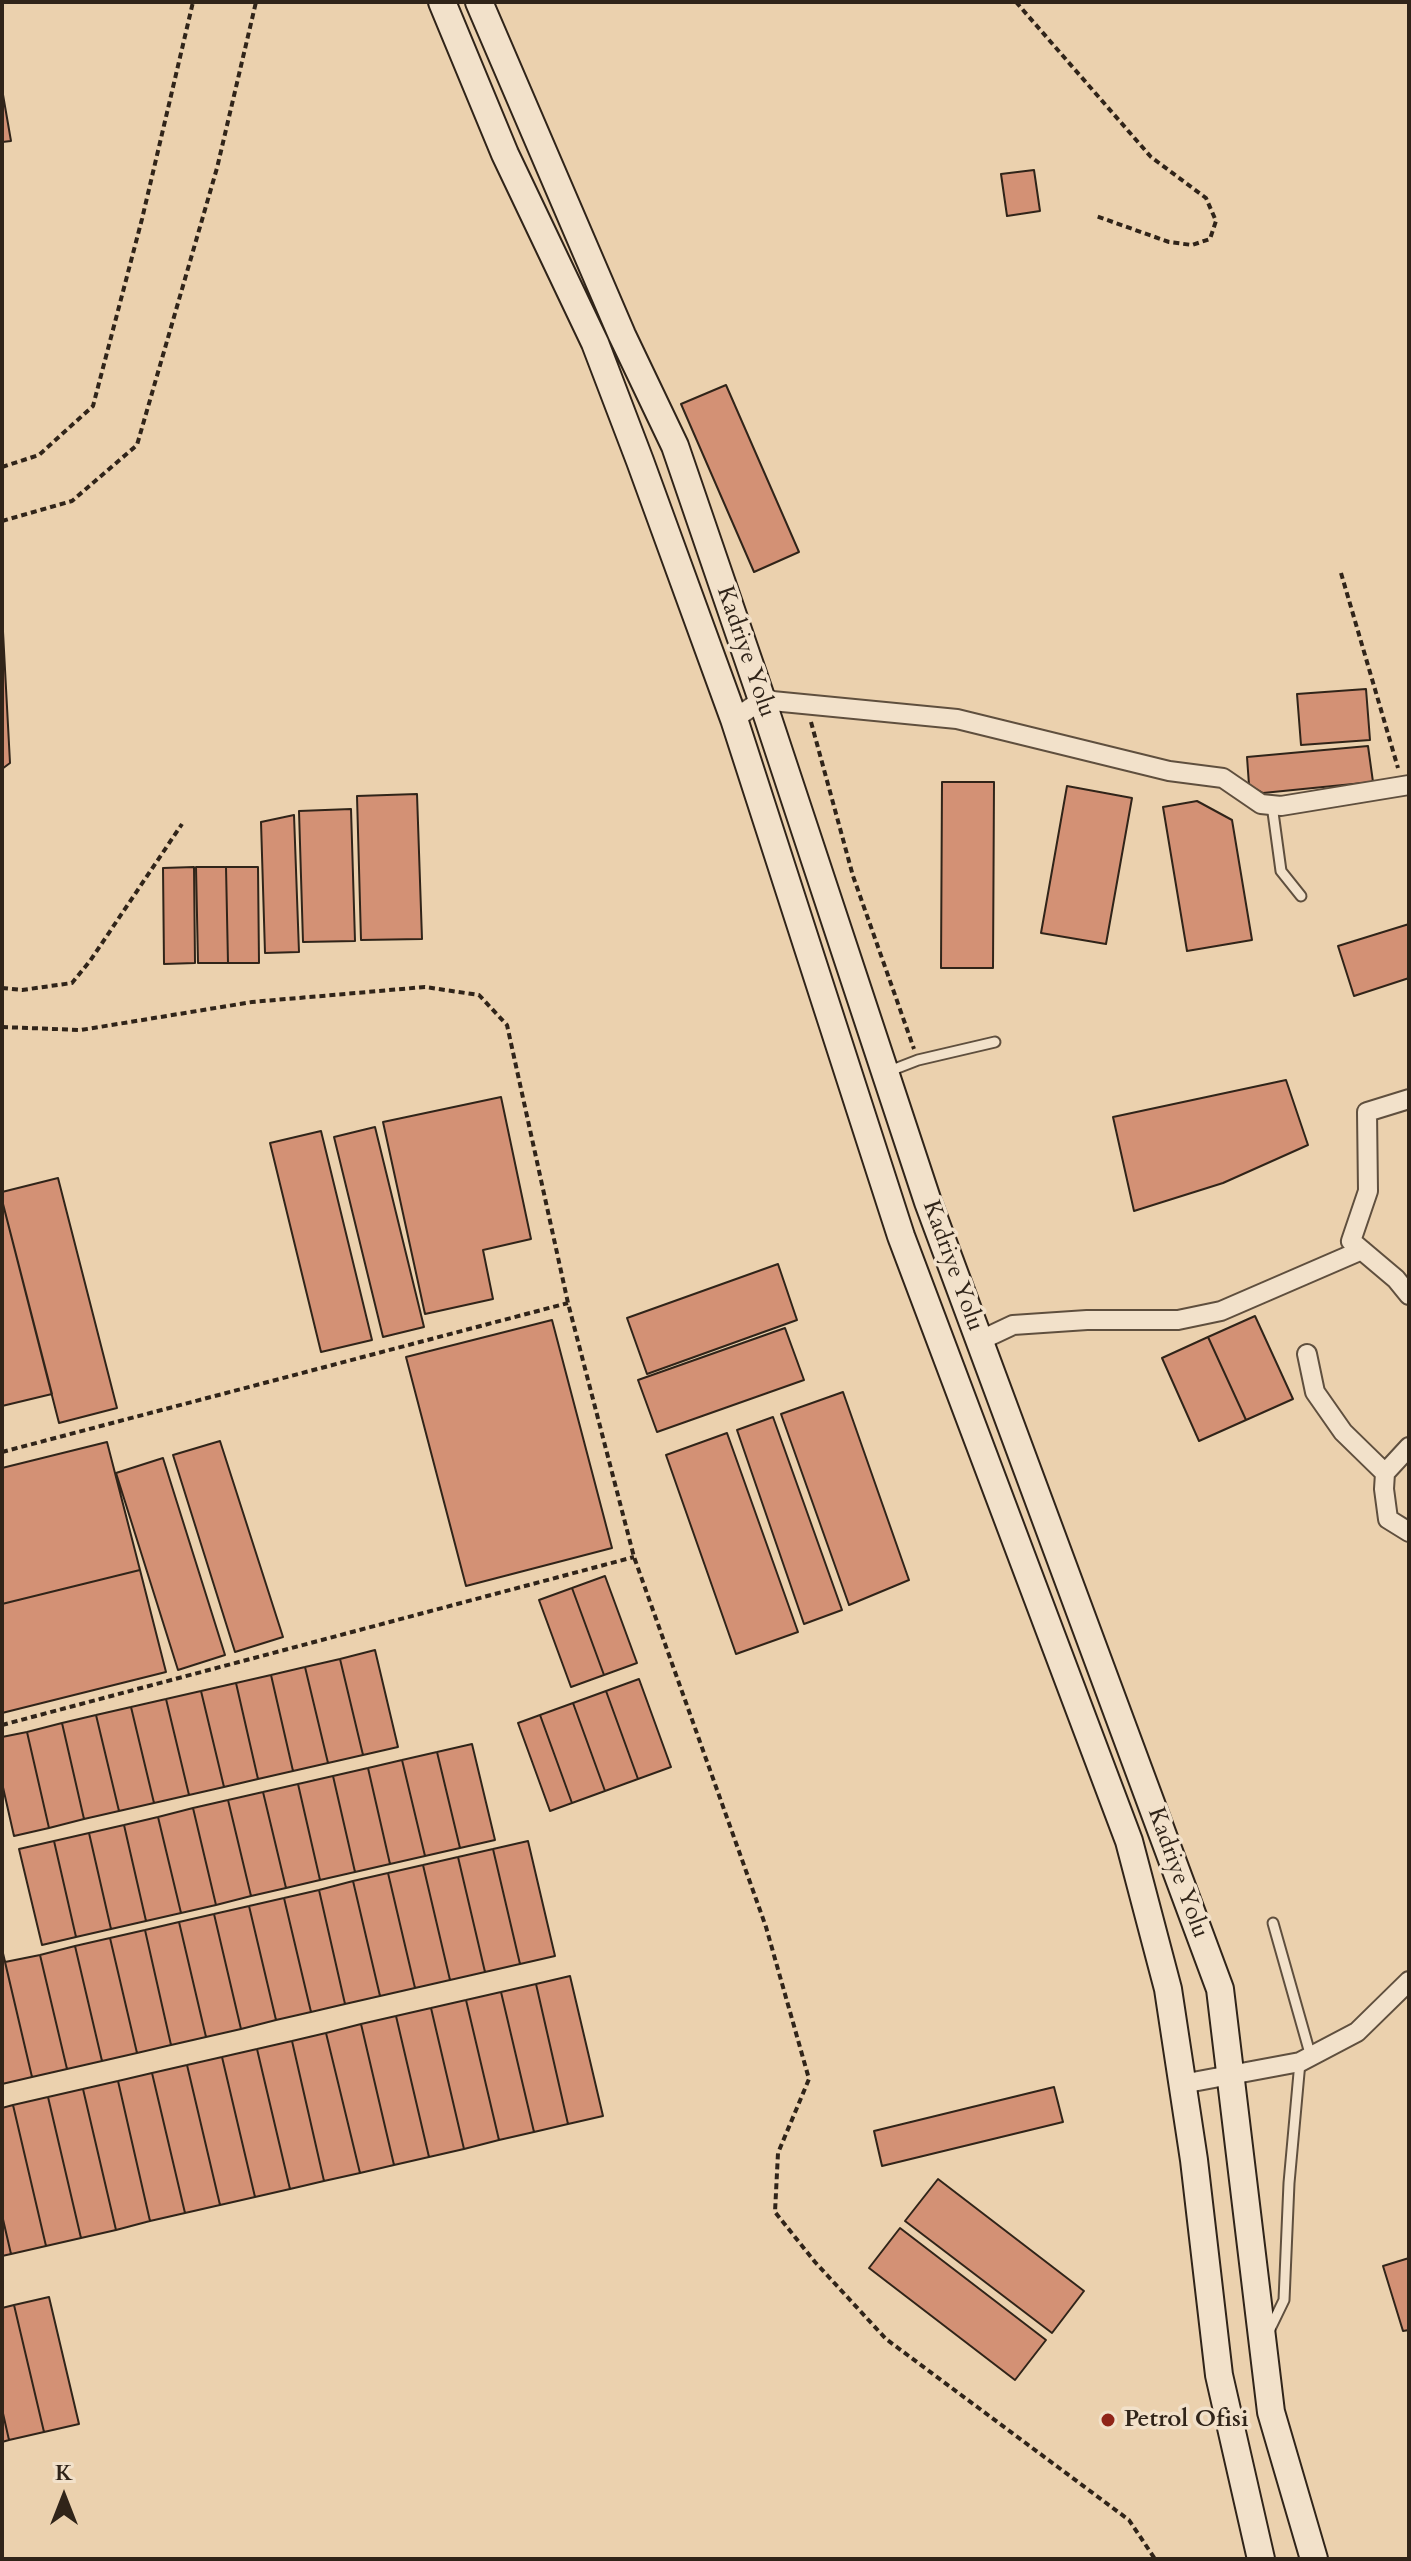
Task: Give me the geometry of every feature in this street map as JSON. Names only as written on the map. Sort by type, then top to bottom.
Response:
[{"type":"main road","name":"Kadriye Yolu","points":[[442,2],[505,154],[595,343],[734,719],[901,1236],[1129,1841],[1168,1989],[1194,2160],[1219,2375],[1261,2559]]},
{"type":"main road","name":"Kadriye Yolu","points":[[479,2],[622,335],[675,446],[928,1202],[1220,1989],[1271,2412],[1314,2559]]},
{"type":"street","points":[[734,719],[762,700],[957,719],[1169,771],[1223,778],[1261,804],[1281,806],[1406,785]]},
{"type":"street","points":[[1409,1099],[1367,1112],[1368,1191],[1351,1241],[1396,1279],[1409,1295]]},
{"type":"street","points":[[979,1341],[1013,1325],[1087,1320],[1178,1320],[1221,1311],[1362,1250]]},
{"type":"street","points":[[1307,1354],[1315,1392],[1343,1432],[1385,1473]]},
{"type":"street","points":[[1409,1447],[1385,1473],[1384,1489],[1388,1519],[1409,1532]]},
{"type":"street","points":[[1182,2084],[1230,2077],[1306,2059],[1357,2032],[1409,1981]]},
{"type":"lane","points":[[1272,805],[1281,871],[1301,896]]},
{"type":"lane","points":[[885,1073],[918,1060],[995,1042]]},
{"type":"lane","points":[[1263,2344],[1284,2300],[1289,2183],[1306,2059],[1273,1923]]},
{"type":"path","points":[[2,467],[39,455],[93,406],[142,219],[193,2]]},
{"type":"path","points":[[2,521],[72,501],[137,445],[217,168],[256,2]]},
{"type":"path","points":[[1016,2],[1151,157],[1206,198],[1216,221],[1210,239],[1192,245],[1169,242],[1096,216]]},
{"type":"path","points":[[1341,573],[1406,785]]},
{"type":"path","points":[[806,705],[853,876],[918,1060]]},
{"type":"path","points":[[2,988],[22,990],[72,983],[182,824]]},
{"type":"path","points":[[2,1027],[81,1030],[252,1002],[425,987],[479,995],[507,1025],[568,1303],[634,1557],[766,1927],[809,2079],[778,2153],[775,2212],[815,2262],[886,2339],[1129,2520],[1155,2559]]},
{"type":"path","points":[[2,1452],[568,1303]]},
{"type":"path","points":[[2,1725],[634,1557]]},
{"type":"building","points":[[2,89],[11,141],[2,142]]},
{"type":"building","points":[[1034,170],[1040,211],[1007,216],[1001,174]]},
{"type":"building","points":[[726,385],[799,552],[754,572],[681,404]]},
{"type":"building","points":[[2,613],[10,763],[2,769]]},
{"type":"building","points":[[1366,689],[1370,740],[1301,745],[1297,694]]},
{"type":"building","points":[[1368,746],[1373,782],[1263,793],[1249,785],[1247,757]]},
{"type":"building","points":[[942,782],[994,782],[993,968],[941,968]]},
{"type":"building","points":[[1067,786],[1132,798],[1106,944],[1041,933]]},
{"type":"building","points":[[417,794],[422,939],[361,940],[357,796]]},
{"type":"building","points":[[1197,801],[1232,820],[1252,940],[1187,951],[1163,807]]},
{"type":"building","points":[[351,809],[355,941],[303,942],[299,811]]},
{"type":"building","points":[[294,815],[299,952],[265,953],[261,822]]},
{"type":"building","points":[[194,867],[195,963],[164,964],[163,868]]},
{"type":"building","points":[[196,867],[226,867],[228,963],[198,963]]},
{"type":"building","points":[[226,867],[258,867],[259,963],[228,963]]},
{"type":"building","points":[[1409,924],[1409,978],[1354,996],[1338,946]]},
{"type":"building","points":[[1286,1080],[1308,1145],[1223,1183],[1134,1211],[1113,1117]]},
{"type":"building","points":[[501,1097],[531,1239],[483,1250],[493,1299],[425,1314],[383,1122]]},
{"type":"building","points":[[375,1127],[424,1327],[383,1337],[334,1137]]},
{"type":"building","points":[[321,1131],[372,1340],[321,1352],[270,1143]]},
{"type":"building","points":[[58,1178],[117,1408],[59,1423],[2,1200],[2,1192]]},
{"type":"building","points":[[2,1200],[52,1394],[2,1406]]},
{"type":"building","points":[[778,1264],[797,1320],[647,1374],[627,1318]]},
{"type":"building","points":[[1255,1316],[1293,1399],[1246,1420],[1208,1337]]},
{"type":"building","points":[[552,1320],[612,1548],[466,1586],[406,1357]]},
{"type":"building","points":[[785,1328],[804,1380],[657,1432],[638,1380]]},
{"type":"building","points":[[1208,1337],[1246,1420],[1199,1441],[1162,1358]]},
{"type":"building","points":[[843,1392],[909,1580],[849,1605],[781,1414]]},
{"type":"building","points":[[773,1417],[842,1610],[804,1624],[737,1430]]},
{"type":"building","points":[[727,1433],[798,1632],[736,1654],[666,1455]]},
{"type":"building","points":[[220,1441],[283,1637],[235,1652],[173,1455]]},
{"type":"building","points":[[107,1442],[140,1570],[2,1604],[2,1468]]},
{"type":"building","points":[[163,1458],[225,1655],[178,1670],[116,1473]]},
{"type":"building","points":[[140,1570],[166,1672],[2,1713],[2,1604]]},
{"type":"building","points":[[605,1576],[637,1663],[604,1675],[572,1588]]},
{"type":"building","points":[[572,1588],[604,1675],[571,1687],[539,1600]]},
{"type":"building","points":[[375,1650],[398,1747],[363,1755],[340,1659]]},
{"type":"building","points":[[340,1659],[363,1755],[328,1763],[305,1667]]},
{"type":"building","points":[[305,1667],[328,1763],[293,1771],[271,1675]]},
{"type":"building","points":[[271,1675],[293,1771],[258,1779],[236,1683]]},
{"type":"building","points":[[639,1679],[671,1767],[638,1779],[606,1691]]},
{"type":"building","points":[[236,1683],[258,1779],[224,1787],[201,1691]]},
{"type":"building","points":[[201,1691],[224,1787],[189,1795],[166,1699]]},
{"type":"building","points":[[606,1691],[638,1779],[605,1791],[573,1703]]},
{"type":"building","points":[[166,1699],[189,1795],[154,1803],[131,1707]]},
{"type":"building","points":[[573,1703],[605,1791],[572,1803],[540,1715]]},
{"type":"building","points":[[131,1707],[154,1803],[119,1811],[96,1715]]},
{"type":"building","points":[[96,1715],[119,1811],[84,1819],[62,1723]]},
{"type":"building","points":[[540,1715],[572,1803],[550,1811],[518,1723]]},
{"type":"building","points":[[62,1723],[84,1819],[49,1828],[27,1732]]},
{"type":"building","points":[[27,1732],[49,1828],[14,1836],[2,1783],[2,1737]]},
{"type":"building","points":[[472,1744],[495,1840],[460,1848],[437,1752]]},
{"type":"building","points":[[437,1752],[460,1848],[425,1856],[402,1760]]},
{"type":"building","points":[[402,1760],[425,1856],[390,1864],[368,1768]]},
{"type":"building","points":[[368,1768],[390,1864],[355,1872],[333,1776]]},
{"type":"building","points":[[333,1776],[355,1872],[320,1880],[298,1784]]},
{"type":"building","points":[[298,1784],[320,1880],[286,1888],[263,1792]]},
{"type":"building","points":[[263,1792],[286,1888],[251,1896],[228,1800]]},
{"type":"building","points":[[228,1800],[251,1896],[216,1905],[193,1808]]},
{"type":"building","points":[[193,1808],[216,1905],[181,1913],[158,1817]]},
{"type":"building","points":[[158,1817],[181,1913],[146,1921],[124,1825]]},
{"type":"building","points":[[124,1825],[146,1921],[111,1929],[89,1833]]},
{"type":"building","points":[[89,1833],[111,1929],[76,1937],[54,1841]]},
{"type":"building","points":[[54,1841],[76,1937],[42,1945],[19,1849]]},
{"type":"building","points":[[528,1841],[555,1956],[520,1964],[493,1849]]},
{"type":"building","points":[[493,1849],[520,1964],[485,1972],[458,1857]]},
{"type":"building","points":[[458,1857],[485,1972],[450,1980],[423,1865]]},
{"type":"building","points":[[423,1865],[450,1980],[415,1988],[388,1873]]},
{"type":"building","points":[[388,1873],[415,1988],[380,1996],[353,1881]]},
{"type":"building","points":[[353,1881],[380,1996],[345,2004],[319,1890]]},
{"type":"building","points":[[319,1890],[345,2004],[311,2012],[284,1898]]},
{"type":"building","points":[[284,1898],[311,2012],[276,2020],[249,1906]]},
{"type":"building","points":[[249,1906],[276,2020],[241,2029],[214,1914]]},
{"type":"building","points":[[214,1914],[241,2029],[206,2037],[179,1922]]},
{"type":"building","points":[[179,1922],[206,2037],[171,2045],[145,1930]]},
{"type":"building","points":[[145,1930],[171,2045],[137,2053],[110,1938]]},
{"type":"building","points":[[110,1938],[137,2053],[102,2061],[75,1946]]},
{"type":"building","points":[[75,1946],[102,2061],[67,2069],[40,1955]]},
{"type":"building","points":[[2,1949],[32,2077],[2,2084]]},
{"type":"building","points":[[40,1955],[67,2069],[32,2077],[5,1962]]},
{"type":"building","points":[[570,1976],[603,2116],[568,2124],[536,1984]]},
{"type":"building","points":[[536,1984],[568,2124],[534,2132],[501,1992]]},
{"type":"building","points":[[501,1992],[534,2132],[499,2140],[466,2000]]},
{"type":"building","points":[[466,2000],[499,2140],[464,2149],[431,2008]]},
{"type":"building","points":[[431,2008],[464,2149],[429,2157],[396,2016]]},
{"type":"building","points":[[396,2016],[429,2157],[394,2165],[361,2024]]},
{"type":"building","points":[[361,2024],[394,2165],[360,2173],[326,2033]]},
{"type":"building","points":[[326,2033],[360,2173],[324,2181],[292,2041]]},
{"type":"building","points":[[292,2041],[324,2181],[290,2189],[257,2049]]},
{"type":"building","points":[[257,2049],[290,2189],[255,2197],[222,2057]]},
{"type":"building","points":[[222,2057],[255,2197],[220,2205],[187,2065]]},
{"type":"building","points":[[187,2065],[220,2205],[185,2213],[152,2073]]},
{"type":"building","points":[[152,2073],[185,2213],[150,2221],[118,2081]]},
{"type":"building","points":[[118,2081],[150,2221],[116,2230],[83,2089]]},
{"type":"building","points":[[1054,2087],[1063,2122],[882,2166],[874,2131]]},
{"type":"building","points":[[83,2089],[116,2230],[81,2238],[48,2097]]},
{"type":"building","points":[[48,2097],[81,2238],[46,2246],[13,2105]]},
{"type":"building","points":[[13,2105],[46,2246],[11,2254],[2,2215],[2,2108]]},
{"type":"building","points":[[938,2179],[1084,2291],[1052,2333],[905,2221]]},
{"type":"building","points":[[2,2215],[11,2254],[2,2256]]},
{"type":"building","points":[[900,2228],[1046,2340],[1015,2380],[869,2268]]},
{"type":"building","points":[[1409,2258],[1409,2330],[1403,2331],[1383,2266]]},
{"type":"building","points":[[49,2297],[79,2424],[44,2432],[14,2305]]},
{"type":"building","points":[[14,2305],[44,2432],[9,2440],[2,2409],[2,2308]]},
{"type":"building","points":[[2,2409],[9,2440],[2,2442]]},
{"type":"place","name":"Petrol Ofisi","points":[[1108,2420]]}]
